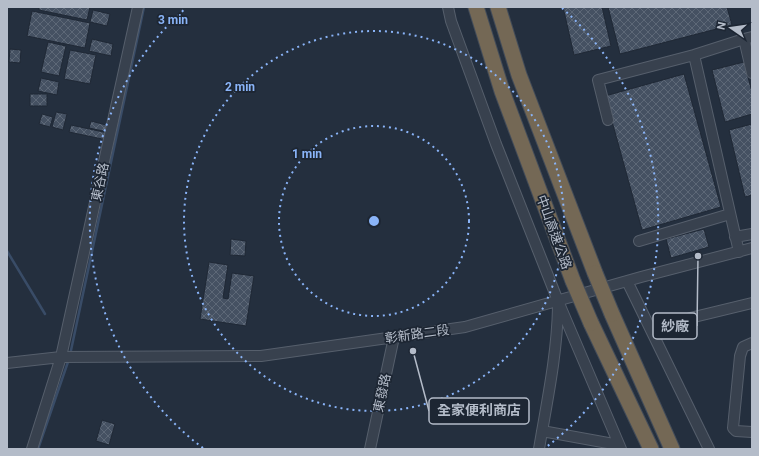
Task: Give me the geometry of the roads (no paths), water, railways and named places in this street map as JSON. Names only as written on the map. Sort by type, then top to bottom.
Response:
[{"type":"highway","name":"中山高速公路","points":[[476,7],[502,91],[573,281],[591,323],[651,449]]},
{"type":"highway","name":"中山高速公路","points":[[498,7],[519,75],[595,273],[672,449]]},
{"type":"street","name":"東谷路","points":[[32,449],[67,357],[138,7]]},
{"type":"street","points":[[448,7],[451,21],[496,144],[558,301],[620,447]]},
{"type":"street","points":[[608,120],[598,80],[694,55],[748,38],[752,73]]},
{"type":"street","points":[[694,55],[739,252]]},
{"type":"street","points":[[640,241],[730,214]]},
{"type":"street","points":[[735,237],[752,234]]},
{"type":"street","name":"彰新路二段","points":[[7,363],[67,357],[261,356],[465,327],[627,281],[752,248]]},
{"type":"street","points":[[627,281],[709,449]]},
{"type":"street","points":[[539,449],[552,379],[558,327],[558,301]]},
{"type":"street","points":[[690,318],[752,302]]},
{"type":"street","name":"東發路","points":[[370,449],[394,337]]},
{"type":"street","points":[[752,343],[749,343],[743,347],[740,356],[733,428],[736,431],[752,432]]},
{"type":"street","points":[[542,431],[620,447]]},
{"type":"waterway","points":[[70,355],[144,7]]},
{"type":"waterway","points":[[7,251],[45,314]]},
{"type":"waterway","points":[[38,449],[69,359]]},
{"type":"place","name":"紗廠","points":[[698,256]]},
{"type":"place","name":"全家便利商店","points":[[413,351]]}]
